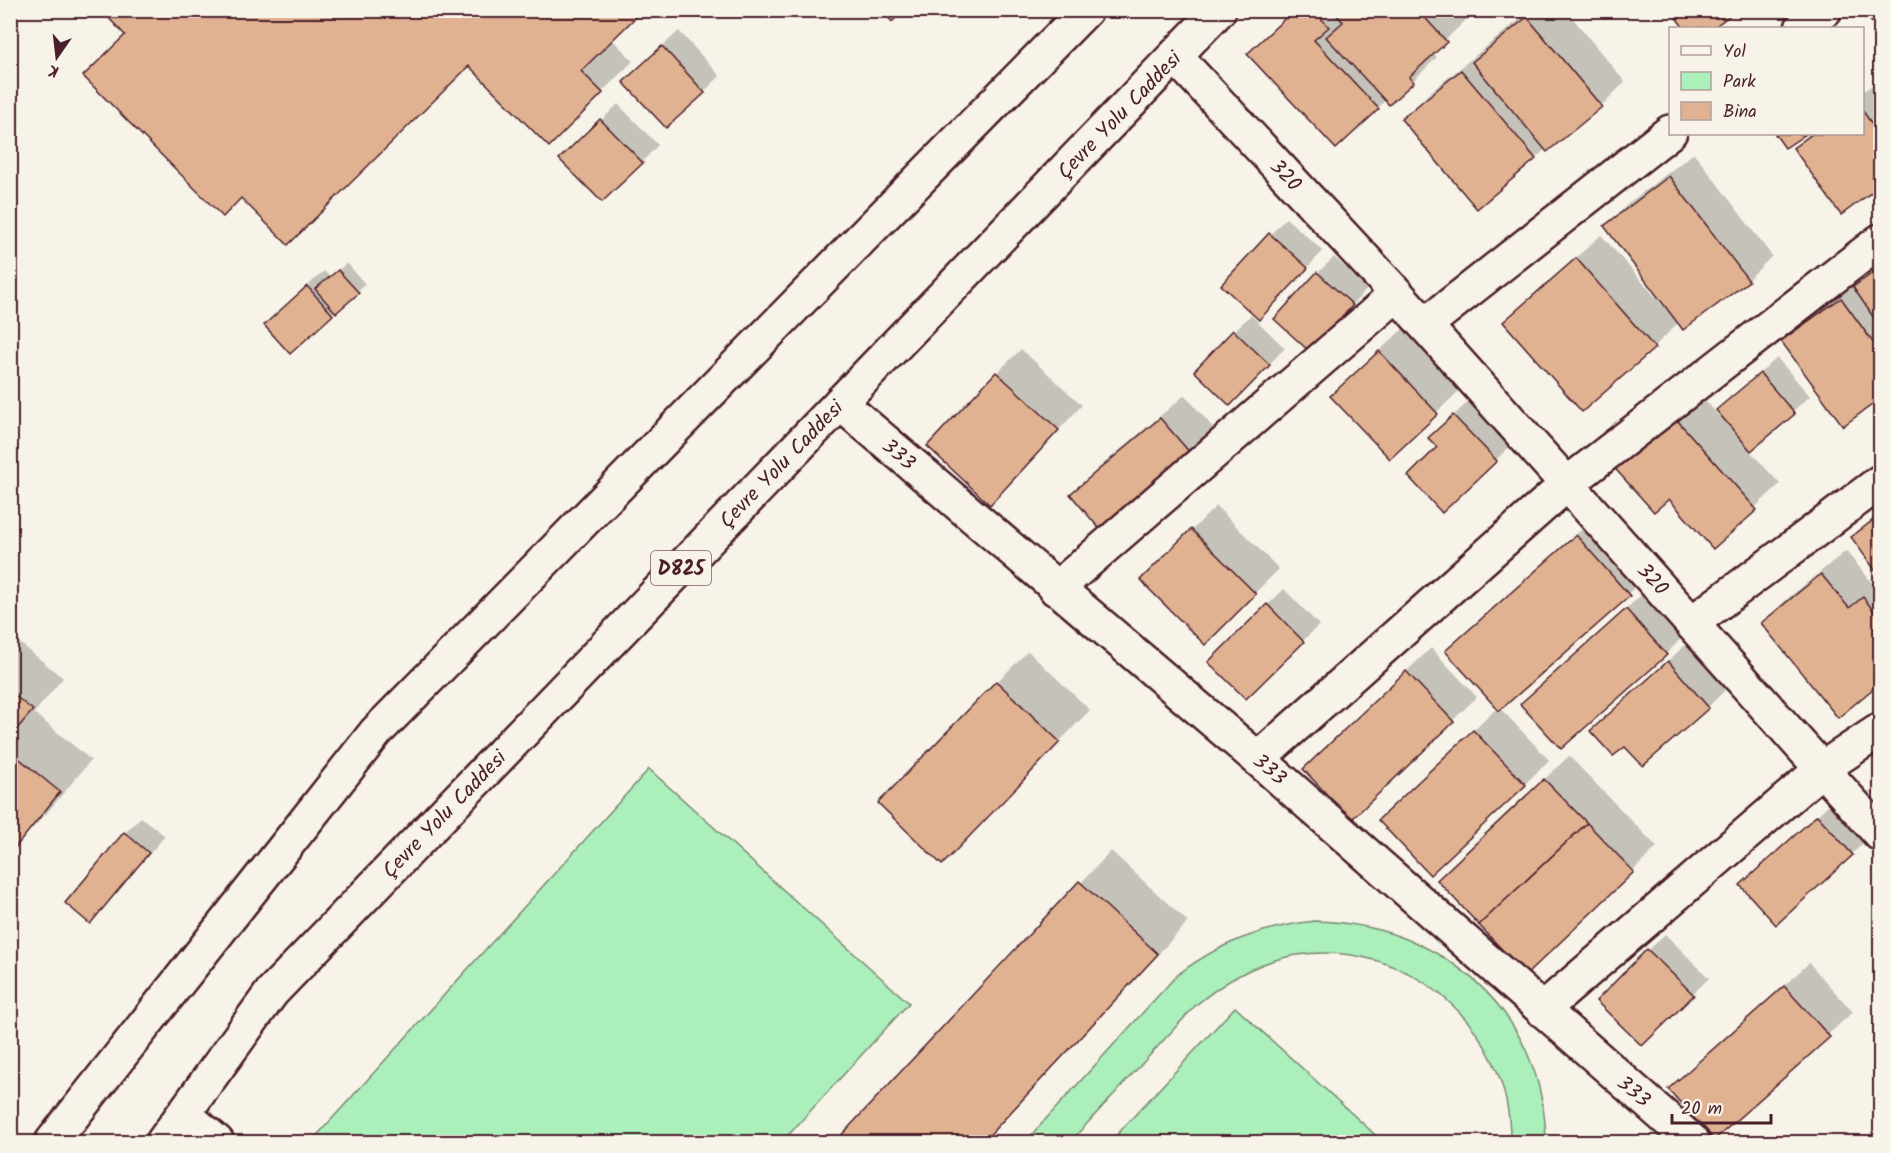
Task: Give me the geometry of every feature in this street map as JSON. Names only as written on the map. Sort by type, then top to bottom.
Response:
[{"type":"main road","points":[[52,1143],[376,732],[1086,10]]},
{"type":"main road","name":"Çevre Yolu Caddesi","points":[[164,1143],[272,992],[1219,10]]},
{"type":"main road","points":[[1803,27],[1825,10]]},
{"type":"main road","name":"320","points":[[1175,56],[1397,294],[1881,834]]},
{"type":"main road","points":[[1425,326],[1669,134]]},
{"type":"main road","points":[[1258,759],[1568,484],[1881,241]]},
{"type":"main road","points":[[1056,589],[1397,294]]},
{"type":"main road","name":"333","points":[[840,403],[1258,759],[1693,1143]]},
{"type":"main road","points":[[1692,622],[1881,482]]},
{"type":"main road","points":[[1542,1010],[1823,768],[1881,730]]},
{"type":"main road","points":[[184,1114],[217,1143]]},
{"type":"green space","points":[[649,769],[909,1003],[782,1142],[311,1142]]},
{"type":"green space","points":[[1315,921],[1361,926],[1404,938],[1443,957],[1477,983],[1506,1015],[1527,1052],[1541,1095],[1546,1142],[1510,1142],[1506,1101],[1493,1063],[1473,1029],[1447,1000],[1415,977],[1378,961],[1339,954],[1297,955],[1283,958],[1256,967],[1219,987],[1196,1005],[1070,1142],[1025,1142],[1177,975],[1209,954],[1242,938],[1277,927]]},
{"type":"green space","points":[[1235,1007],[1383,1142],[1110,1142]]},
{"type":"building","points":[[101,10],[643,10],[581,71],[603,93],[549,147],[469,66],[288,245],[241,198],[223,217],[83,76],[125,35]]},
{"type":"building","points":[[882,10],[904,10],[892,22]]},
{"type":"building","points":[[1294,10],[1313,10],[1329,27],[1314,40],[1379,109],[1336,149],[1247,54]]},
{"type":"building","points":[[1332,10],[1418,10],[1447,42],[1409,77],[1414,82],[1389,105],[1326,37],[1343,22]]},
{"type":"building","points":[[1670,10],[1731,10],[1733,13],[1714,27],[1683,27]]},
{"type":"building","points":[[1862,10],[1880,10],[1880,33]]},
{"type":"building","points":[[1527,17],[1602,107],[1547,152],[1472,62]]},
{"type":"building","points":[[662,46],[705,93],[666,128],[623,82]]},
{"type":"building","points":[[1461,70],[1536,159],[1477,209],[1401,119]]},
{"type":"building","points":[[1864,113],[1880,135],[1880,186],[1841,215],[1793,148],[1811,135],[1864,135]]},
{"type":"building","points":[[600,119],[643,163],[602,202],[559,159]]},
{"type":"building","points":[[1776,135],[1804,135],[1785,148]]},
{"type":"building","points":[[1669,176],[1749,281],[1683,330],[1604,226]]},
{"type":"building","points":[[1269,233],[1308,268],[1259,320],[1221,285]]},
{"type":"building","points":[[1576,258],[1655,348],[1582,412],[1503,322]]},
{"type":"building","points":[[1880,268],[1880,327],[1853,287]]},
{"type":"building","points":[[338,270],[359,293],[336,313],[315,289]]},
{"type":"building","points":[[1317,272],[1353,305],[1310,352],[1274,319]]},
{"type":"building","points":[[307,286],[333,315],[290,354],[264,325]]},
{"type":"building","points":[[1841,298],[1880,352],[1880,399],[1843,426],[1781,341]]},
{"type":"building","points":[[1233,330],[1270,365],[1230,406],[1194,371]]},
{"type":"building","points":[[1379,351],[1438,414],[1390,459],[1330,396]]},
{"type":"building","points":[[996,372],[1059,430],[990,505],[927,446]]},
{"type":"building","points":[[1760,373],[1795,414],[1751,451],[1716,410]]},
{"type":"building","points":[[1669,411],[1757,510],[1713,549],[1669,499],[1654,512],[1610,463]]},
{"type":"building","points":[[1453,415],[1497,461],[1442,513],[1408,476],[1437,447],[1428,438]]},
{"type":"building","points":[[1160,418],[1198,462],[1108,539],[1070,494]]},
{"type":"building","points":[[1880,515],[1880,577],[1851,537]]},
{"type":"building","points":[[1191,529],[1256,594],[1205,645],[1140,580]]},
{"type":"building","points":[[1576,535],[1630,596],[1499,711],[1445,651]]},
{"type":"building","points":[[1821,574],[1849,608],[1863,597],[1880,619],[1880,683],[1838,718],[1761,623]]},
{"type":"building","points":[[1267,604],[1304,642],[1246,699],[1208,662]]},
{"type":"building","points":[[1626,609],[1667,655],[1561,749],[1520,704]]},
{"type":"building","points":[[1668,661],[1709,708],[1643,766],[1625,747],[1613,756],[1590,731]]},
{"type":"building","points":[[1406,671],[1454,722],[1351,820],[1303,769]]},
{"type":"building","points":[[996,681],[1060,742],[942,865],[878,803]]},
{"type":"building","points":[[10,692],[33,710],[10,737]]},
{"type":"building","points":[[1473,730],[1526,785],[1430,875],[1378,820]]},
{"type":"building","points":[[10,751],[60,792],[15,848],[10,844]]},
{"type":"building","points":[[1544,779],[1587,823],[1479,925],[1437,880]]},
{"type":"building","points":[[1817,815],[1853,855],[1776,925],[1740,885]]},
{"type":"building","points":[[1587,823],[1634,872],[1526,975],[1479,925]]},
{"type":"building","points":[[124,832],[149,853],[90,924],[65,903]]},
{"type":"building","points":[[1079,881],[1158,954],[983,1142],[835,1142]]},
{"type":"building","points":[[1647,949],[1694,995],[1642,1046],[1596,1001]]},
{"type":"building","points":[[1784,986],[1830,1037],[1714,1140],[1668,1089]]}]
